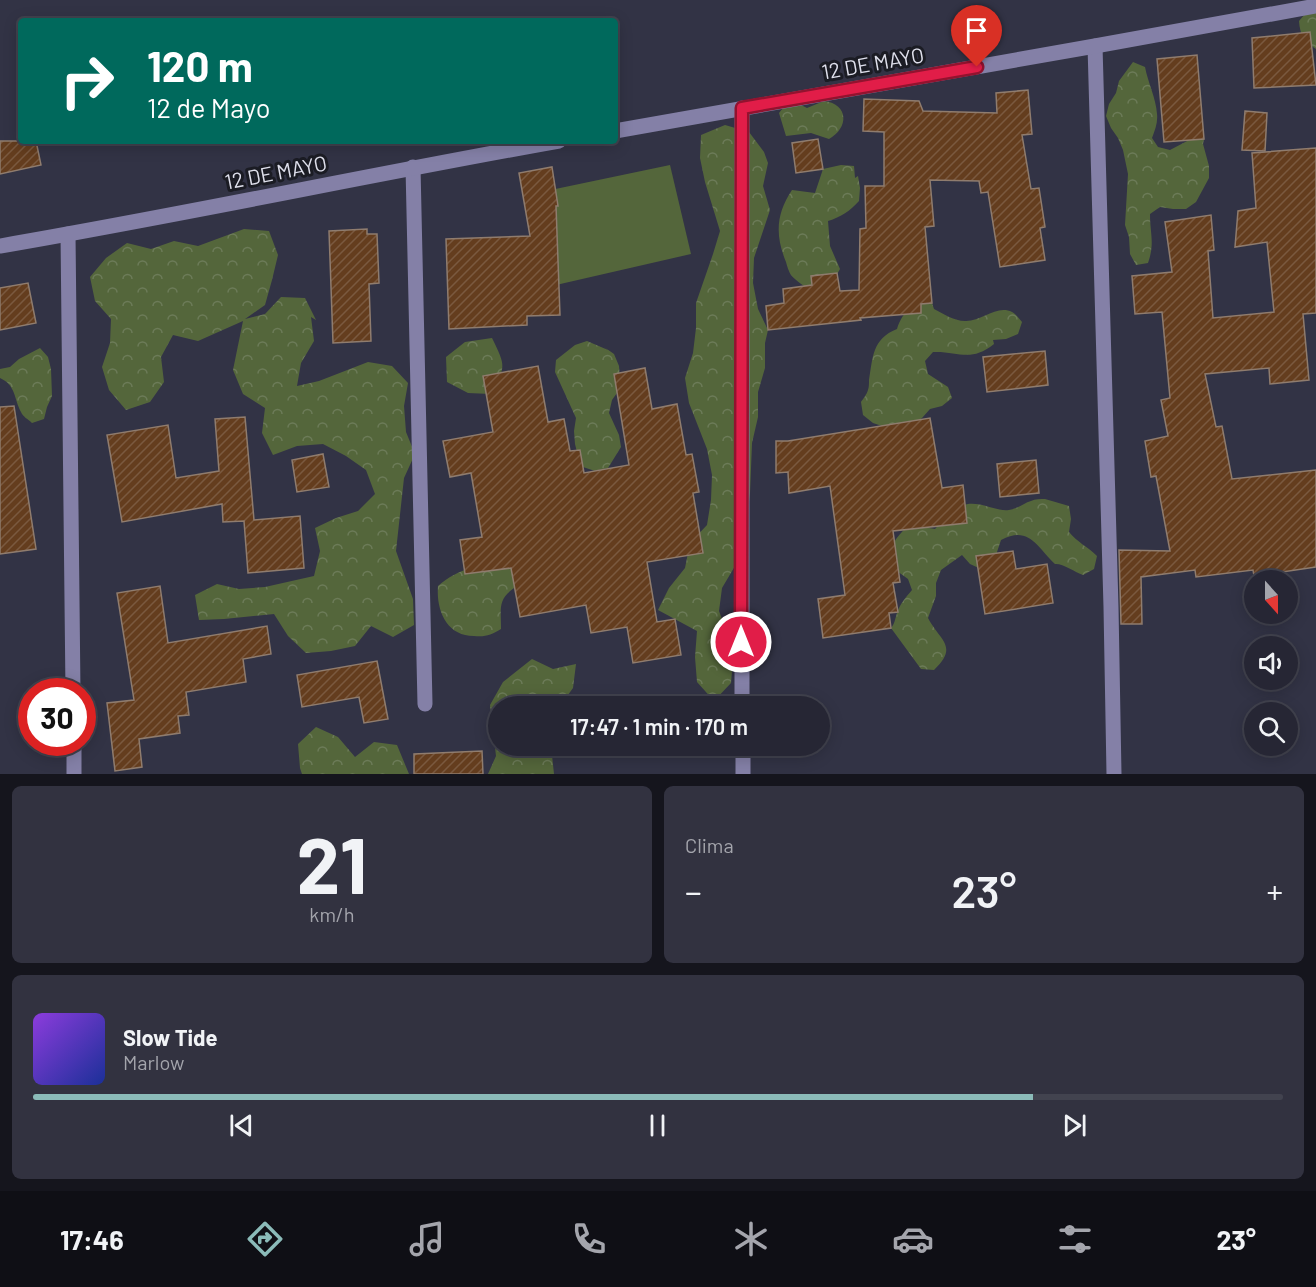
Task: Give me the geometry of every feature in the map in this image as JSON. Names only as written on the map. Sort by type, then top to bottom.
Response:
[{"type":"street","name":"12 DE MAYO","points":[[618,130],[1316,6]]},
{"type":"street","points":[[1095,46],[1114,774]]},
{"type":"street","points":[[742,108],[742,696]]},
{"type":"street","name":"12 DE MAYO","points":[[0,246],[542,144]]},
{"type":"street","points":[[413,167],[425,704]]},
{"type":"street","points":[[68,234],[73,678]]},
{"type":"street","points":[[74,756],[74,774]]},
{"type":"street","points":[[743,756],[743,774]]},
{"type":"green space","points":[[1316,1],[1316,49],[1303,38],[1299,21]]},
{"type":"green space","points":[[1133,62],[1145,67],[1154,96],[1157,123],[1152,138],[1158,147],[1170,150],[1191,139],[1204,139],[1203,144],[1209,166],[1209,178],[1196,202],[1186,209],[1160,207],[1150,214],[1152,244],[1150,256],[1148,263],[1136,265],[1130,254],[1129,237],[1125,225],[1128,174],[1123,150],[1106,116],[1119,81]]},
{"type":"green space","points":[[824,101],[832,103],[842,111],[843,123],[836,134],[829,139],[811,133],[786,136],[779,113],[783,108],[801,105],[807,108]]},
{"type":"green space","points":[[725,125],[749,132],[764,152],[768,163],[763,186],[770,210],[754,258],[753,283],[758,309],[768,330],[765,343],[765,368],[758,392],[758,417],[752,443],[747,519],[735,566],[722,588],[719,611],[728,635],[733,660],[731,683],[719,696],[710,696],[697,682],[695,657],[697,631],[658,610],[669,588],[685,568],[690,543],[707,525],[711,500],[712,475],[707,449],[689,403],[685,378],[693,353],[696,303],[720,231],[700,158],[701,135]]},
{"type":"green space","points":[[670,165],[691,254],[556,285],[541,192]]},
{"type":"green space","points":[[841,165],[854,166],[855,178],[858,176],[860,188],[859,201],[845,213],[828,221],[830,246],[840,269],[833,281],[810,290],[795,279],[789,271],[780,243],[780,216],[792,190],[815,193],[823,169]]},
{"type":"green space","points":[[244,229],[269,231],[278,255],[265,305],[245,319],[265,314],[281,297],[305,298],[316,320],[311,317],[314,341],[301,363],[297,386],[319,381],[368,362],[392,366],[408,383],[404,406],[406,432],[415,454],[404,478],[396,551],[413,599],[414,625],[393,637],[371,626],[355,646],[306,653],[288,636],[274,614],[199,620],[195,595],[217,584],[239,589],[265,587],[314,576],[320,551],[315,528],[358,511],[375,494],[366,470],[323,444],[297,446],[273,455],[262,433],[265,408],[243,394],[233,370],[243,321],[198,341],[173,335],[161,357],[164,382],[150,402],[126,410],[109,390],[102,367],[110,343],[111,319],[95,301],[90,277],[106,258],[127,243],[151,249],[174,241],[198,246]]},
{"type":"green space","points":[[932,303],[934,309],[961,321],[971,321],[1006,310],[1022,322],[1018,334],[1006,339],[993,340],[994,344],[978,353],[964,355],[933,352],[925,361],[928,374],[948,387],[952,398],[942,406],[930,409],[911,425],[885,427],[873,423],[863,415],[861,402],[868,389],[878,343],[897,329],[902,317],[910,309]]},
{"type":"green space","points":[[492,338],[502,361],[502,372],[491,394],[468,393],[447,382],[446,357],[465,342]]},
{"type":"green space","points":[[587,341],[608,350],[604,347],[614,354],[619,366],[620,378],[619,390],[612,400],[609,413],[619,435],[621,447],[608,468],[595,471],[583,467],[578,456],[574,431],[576,418],[555,372],[556,360],[575,345]]},
{"type":"green space","points":[[40,348],[48,357],[51,369],[52,396],[44,419],[32,423],[22,414],[9,384],[0,378],[0,369],[10,367],[19,359]]},
{"type":"green space","points":[[1045,499],[1069,506],[1071,519],[1069,532],[1097,556],[1094,569],[1083,575],[1055,564],[1032,540],[1019,535],[1001,540],[993,564],[983,570],[970,564],[962,555],[941,570],[936,583],[936,596],[928,618],[945,644],[945,655],[934,670],[921,669],[891,628],[900,607],[912,590],[908,579],[897,571],[893,552],[896,539],[906,528],[935,529],[951,512],[962,505],[977,504],[1009,510],[1033,500]]},
{"type":"green space","points":[[517,562],[519,585],[507,594],[502,603],[501,629],[488,635],[478,636],[465,635],[450,627],[441,613],[438,586],[465,570],[485,565]]},
{"type":"green space","points":[[532,659],[553,669],[576,664],[573,688],[567,696],[495,696],[503,682]]},
{"type":"green space","points":[[316,727],[338,737],[355,757],[374,742],[397,745],[409,774],[302,774],[298,744]]},
{"type":"green space","points":[[496,756],[552,756],[554,774],[488,774]]},
{"type":"building","points":[[1310,32],[1316,85],[1254,88],[1252,38]]},
{"type":"building","points":[[1197,55],[1204,139],[1164,142],[1157,59]]},
{"type":"building","points":[[1028,90],[1032,134],[1022,135],[1031,189],[1039,188],[1045,227],[1040,228],[1045,260],[1000,267],[988,192],[981,193],[979,181],[930,180],[934,226],[925,227],[932,303],[921,304],[921,313],[768,330],[766,306],[784,303],[783,289],[812,285],[811,276],[837,273],[840,291],[859,290],[860,229],[866,228],[865,186],[884,186],[884,132],[863,131],[864,99],[919,101],[923,111],[997,113],[996,93]]},
{"type":"building","points":[[1245,111],[1267,113],[1265,151],[1242,150]]},
{"type":"building","points":[[818,139],[823,169],[796,173],[792,143]]},
{"type":"building","points":[[0,141],[37,144],[41,165],[0,174]]},
{"type":"building","points":[[1316,148],[1316,313],[1303,314],[1309,380],[1270,384],[1269,368],[1205,374],[1216,427],[1222,426],[1232,479],[1316,470],[1316,567],[1295,570],[1244,570],[1196,577],[1195,570],[1141,577],[1142,624],[1121,624],[1119,550],[1170,551],[1156,476],[1151,477],[1145,441],[1168,436],[1161,400],[1170,398],[1162,312],[1135,314],[1132,276],[1172,272],[1165,222],[1211,215],[1214,250],[1208,251],[1213,318],[1274,312],[1267,242],[1235,247],[1238,211],[1256,208],[1252,153]]},
{"type":"building","points":[[552,167],[558,206],[556,206],[560,315],[527,316],[527,325],[449,329],[446,239],[530,236],[519,173]]},
{"type":"building","points":[[367,229],[367,234],[377,234],[379,283],[369,284],[371,341],[333,343],[329,231]]},
{"type":"building","points":[[28,283],[36,323],[0,330],[0,288]]},
{"type":"building","points":[[1045,351],[1048,385],[987,392],[983,357]]},
{"type":"building","points":[[538,366],[548,422],[564,419],[570,451],[580,450],[584,473],[629,465],[614,374],[645,368],[652,409],[677,404],[686,455],[692,454],[699,492],[693,493],[703,553],[647,562],[657,622],[675,619],[681,655],[633,663],[627,627],[591,633],[586,605],[520,617],[511,568],[465,574],[460,540],[482,537],[471,473],[450,477],[443,441],[493,432],[483,376]]},
{"type":"building","points":[[14,406],[36,549],[0,554],[0,407]]},
{"type":"building","points":[[245,417],[254,520],[300,516],[304,568],[248,573],[244,521],[223,522],[222,504],[122,522],[107,435],[168,425],[176,478],[219,471],[215,419]]},
{"type":"building","points":[[930,418],[942,488],[963,485],[967,523],[893,531],[900,582],[893,583],[898,612],[889,613],[891,628],[823,638],[818,599],[845,595],[830,486],[789,493],[788,472],[776,473],[776,441]]},
{"type":"building","points":[[323,454],[329,487],[297,492],[292,460]]},
{"type":"building","points":[[1036,460],[1039,493],[1000,497],[997,464]]},
{"type":"building","points":[[1013,551],[1016,569],[1047,564],[1053,603],[985,614],[976,556]]},
{"type":"building","points":[[160,586],[168,643],[267,626],[271,654],[243,659],[246,682],[186,692],[189,715],[178,716],[180,733],[139,739],[142,767],[115,771],[107,703],[134,700],[117,593]]},
{"type":"building","points":[[377,661],[388,719],[364,723],[359,697],[302,707],[297,675]]},
{"type":"building","points":[[482,751],[483,774],[414,774],[414,754]]},
{"type":"route","points":[[741,642],[742,108],[977,67]]}]
